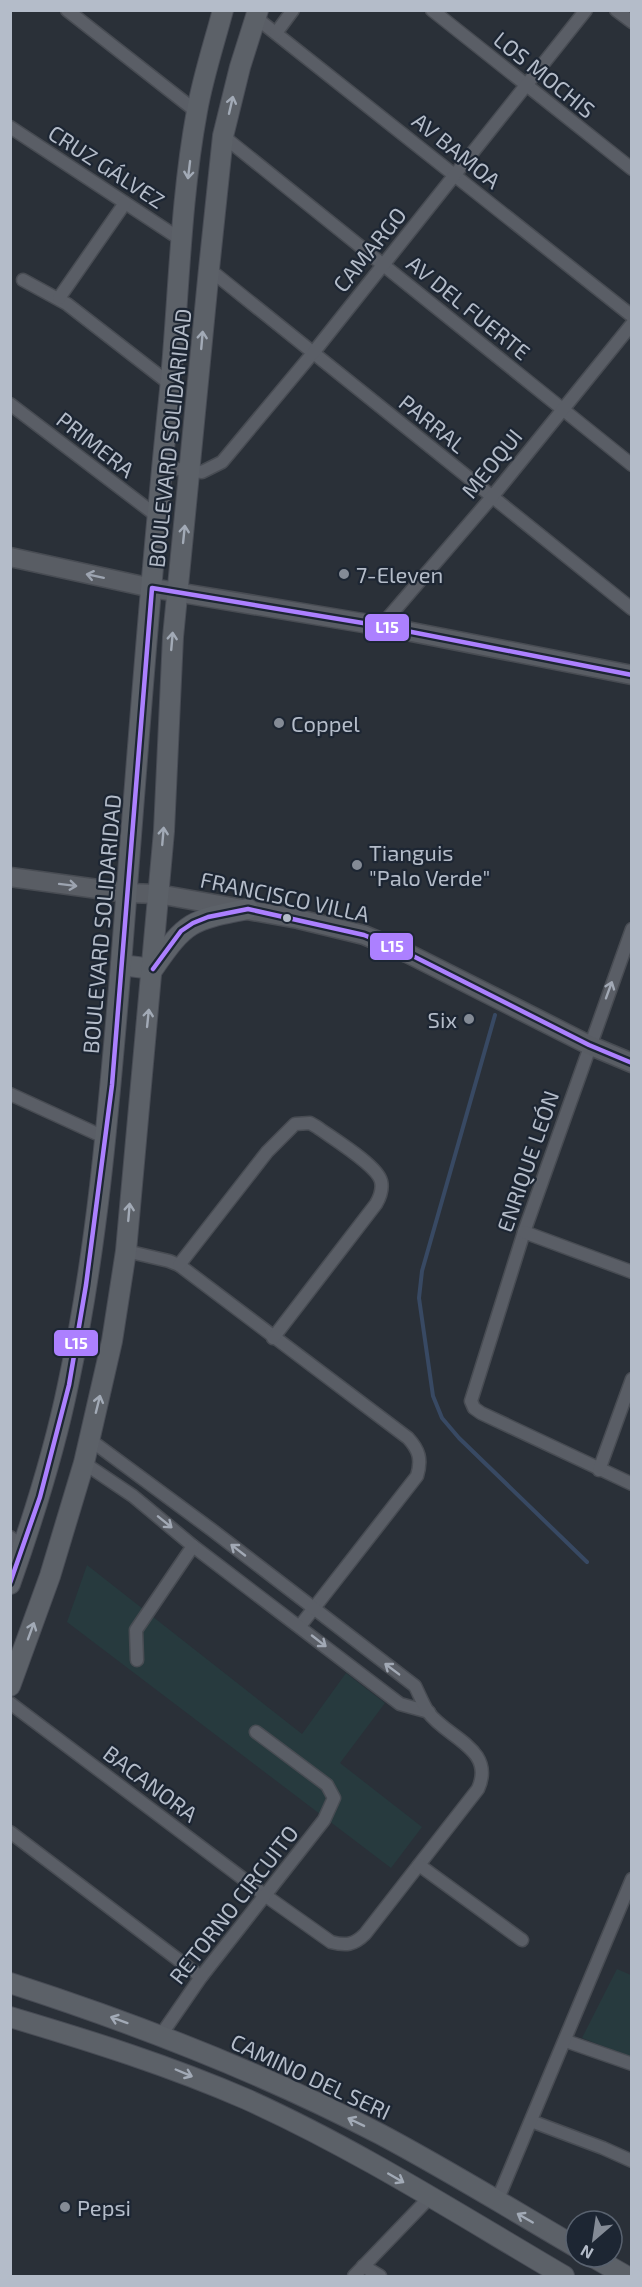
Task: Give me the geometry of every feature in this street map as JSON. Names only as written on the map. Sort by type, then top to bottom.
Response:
[{"type":"main road","name":"BOULEVARD SOLIDARIDAD","points":[[11,1579],[17,1542],[40,1497],[69,1384],[86,1285],[106,1138],[170,384],[180,239],[197,112],[224,10]]},
{"type":"main road","name":"BOULEVARD SOLIDARIDAD","points":[[10,1686],[50,1576],[84,1463],[112,1341],[126,1251],[164,831],[170,676],[209,269],[223,136],[256,14]]},
{"type":"main road","points":[[10,557],[178,593],[381,626],[632,675]]},
{"type":"main road","name":"FRANCISCO VILLA","points":[[10,877],[158,894],[248,909],[364,935],[407,953],[590,1045],[632,1063]]},
{"type":"main road","points":[[121,965],[153,969],[172,941],[193,923],[208,917],[248,909]]},
{"type":"main road","name":"CAMINO DEL SERI","points":[[10,1983],[161,2035],[227,2062],[380,2134],[564,2240]]},
{"type":"main road","points":[[10,2017],[89,2040],[168,2067],[248,2100],[333,2142],[564,2277]]},
{"type":"main road","points":[[10,2029],[37,2037],[89,2040]]},
{"type":"main road","points":[[613,2269],[627,2277]]},
{"type":"street","points":[[67,10],[197,112]]},
{"type":"street","points":[[276,33],[293,10]]},
{"type":"street","name":"LOS MOCHIS","points":[[432,10],[632,169]]},
{"type":"street","name":"CAMARGO","points":[[162,467],[202,472],[222,462],[384,265],[586,10]]},
{"type":"street","points":[[616,10],[632,22]]},
{"type":"street","name":"AV BAMOA","points":[[256,14],[276,33],[632,316]]},
{"type":"street","name":"CRUZ GÁLVEZ","points":[[10,127],[180,239]]},
{"type":"street","name":"AV DEL FUERTE","points":[[223,136],[632,465]]},
{"type":"street","points":[[59,298],[125,202]]},
{"type":"street","name":"PARRAL","points":[[209,269],[632,609]]},
{"type":"street","points":[[23,280],[59,298],[170,384]]},
{"type":"street","name":"MEOQUI","points":[[381,626],[492,496],[632,324]]},
{"type":"street","name":"PRIMERA","points":[[10,404],[157,516]]},
{"type":"street","name":"ENRIQUE LEÓN","points":[[599,1470],[474,1408],[471,1401],[524,1232],[632,929]]},
{"type":"street","points":[[10,1094],[106,1138]]},
{"type":"street","points":[[179,1265],[267,1152],[295,1124],[309,1123],[317,1127],[365,1163],[381,1179],[380,1196],[273,1338]]},
{"type":"street","points":[[524,1232],[632,1272]]},
{"type":"street","points":[[126,1251],[169,1260],[179,1265],[408,1438],[416,1448],[420,1458],[417,1476],[300,1626]]},
{"type":"street","points":[[632,1379],[599,1470],[632,1484]]},
{"type":"street","points":[[89,1439],[415,1686],[429,1712]]},
{"type":"street","points":[[84,1463],[133,1496],[194,1546],[400,1704],[429,1712]]},
{"type":"street","points":[[133,1496],[144,1479]]},
{"type":"street","points":[[137,1660],[136,1630],[194,1546]]},
{"type":"street","name":"BACANORA","points":[[10,1703],[266,1896]]},
{"type":"street","name":"RETORNO CIRCUITO","points":[[266,1896],[331,1942],[342,1945],[352,1944],[365,1934],[478,1789],[483,1778],[482,1765],[477,1755],[429,1712]]},
{"type":"street","name":"RETORNO CIRCUITO","points":[[161,2035],[201,1977],[324,1820],[334,1798],[327,1785],[256,1732]]},
{"type":"street","points":[[10,1832],[201,1977]]},
{"type":"street","points":[[419,1865],[522,1940]]},
{"type":"street","points":[[497,2201],[632,1879]]},
{"type":"street","points":[[566,2041],[632,2064]]},
{"type":"street","points":[[531,2121],[632,2161]]},
{"type":"street","points":[[354,2277],[430,2197]]},
{"type":"street","points":[[363,2266],[380,2277]]},
{"type":"green space","points":[[87,1565],[302,1734],[346,1673],[385,1703],[340,1763],[422,1827],[391,1868],[67,1622]]},
{"type":"green space","points":[[617,1969],[631,1975],[631,2057],[582,2038]]},
{"type":"waterway","points":[[495,1015],[422,1271],[419,1298],[433,1396],[442,1418],[459,1438],[587,1562]]},
{"type":"transit line","name":"L15","points":[[10,1583],[40,1497],[69,1385],[86,1285],[112,1085],[152,588],[381,626],[632,675]]},
{"type":"transit line","name":"L15","points":[[153,969],[181,931],[193,923],[208,917],[248,909],[364,935],[407,953],[589,1045],[632,1063]]},
{"type":"place","name":"7-Eleven","points":[[344,574]]},
{"type":"place","name":"Coppel","points":[[279,723]]},
{"type":"place","name":"Tianguis \"Palo Verde\"","points":[[357,865]]},
{"type":"place","name":"Six","points":[[469,1019]]},
{"type":"place","name":"Pepsi","points":[[65,2207]]}]
